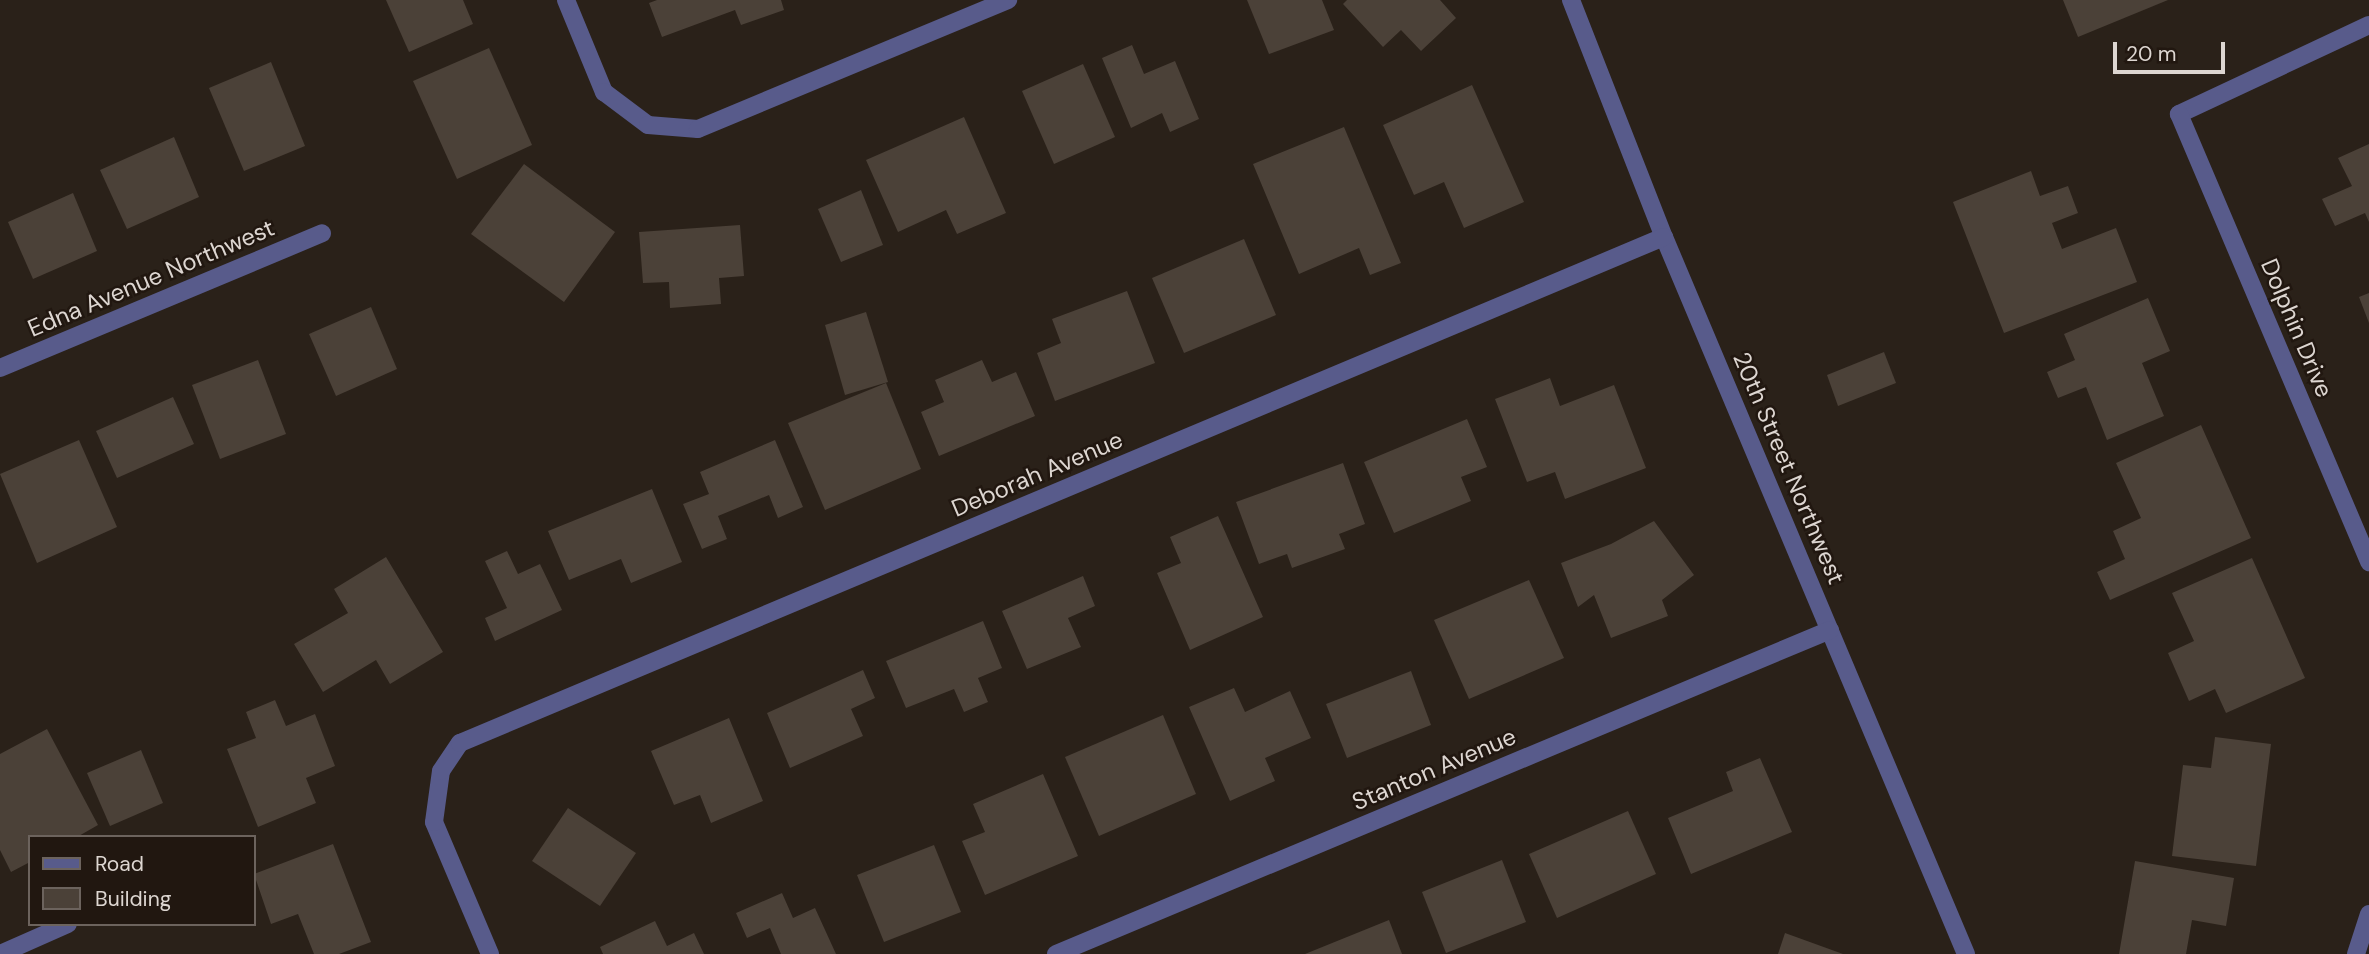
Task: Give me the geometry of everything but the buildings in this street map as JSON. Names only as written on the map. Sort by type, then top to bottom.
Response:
[{"type":"street","points":[[566,0],[604,92],[648,125],[698,129],[1008,0]]},
{"type":"street","name":"20th Street Northwest","points":[[1571,0],[1664,237],[1966,954]]},
{"type":"street","name":"Dolphin Drive","points":[[2369,25],[2179,114],[2369,562]]},
{"type":"street","name":"Edna Avenue Northwest","points":[[0,368],[322,233]]},
{"type":"street","name":"Deborah Avenue","points":[[490,954],[434,822],[441,771],[460,743],[1664,237]]},
{"type":"street","name":"Stanton Avenue","points":[[1056,954],[1830,630]]},
{"type":"street","points":[[2356,954],[2369,914]]},
{"type":"street","points":[[0,954],[63,926]]}]
